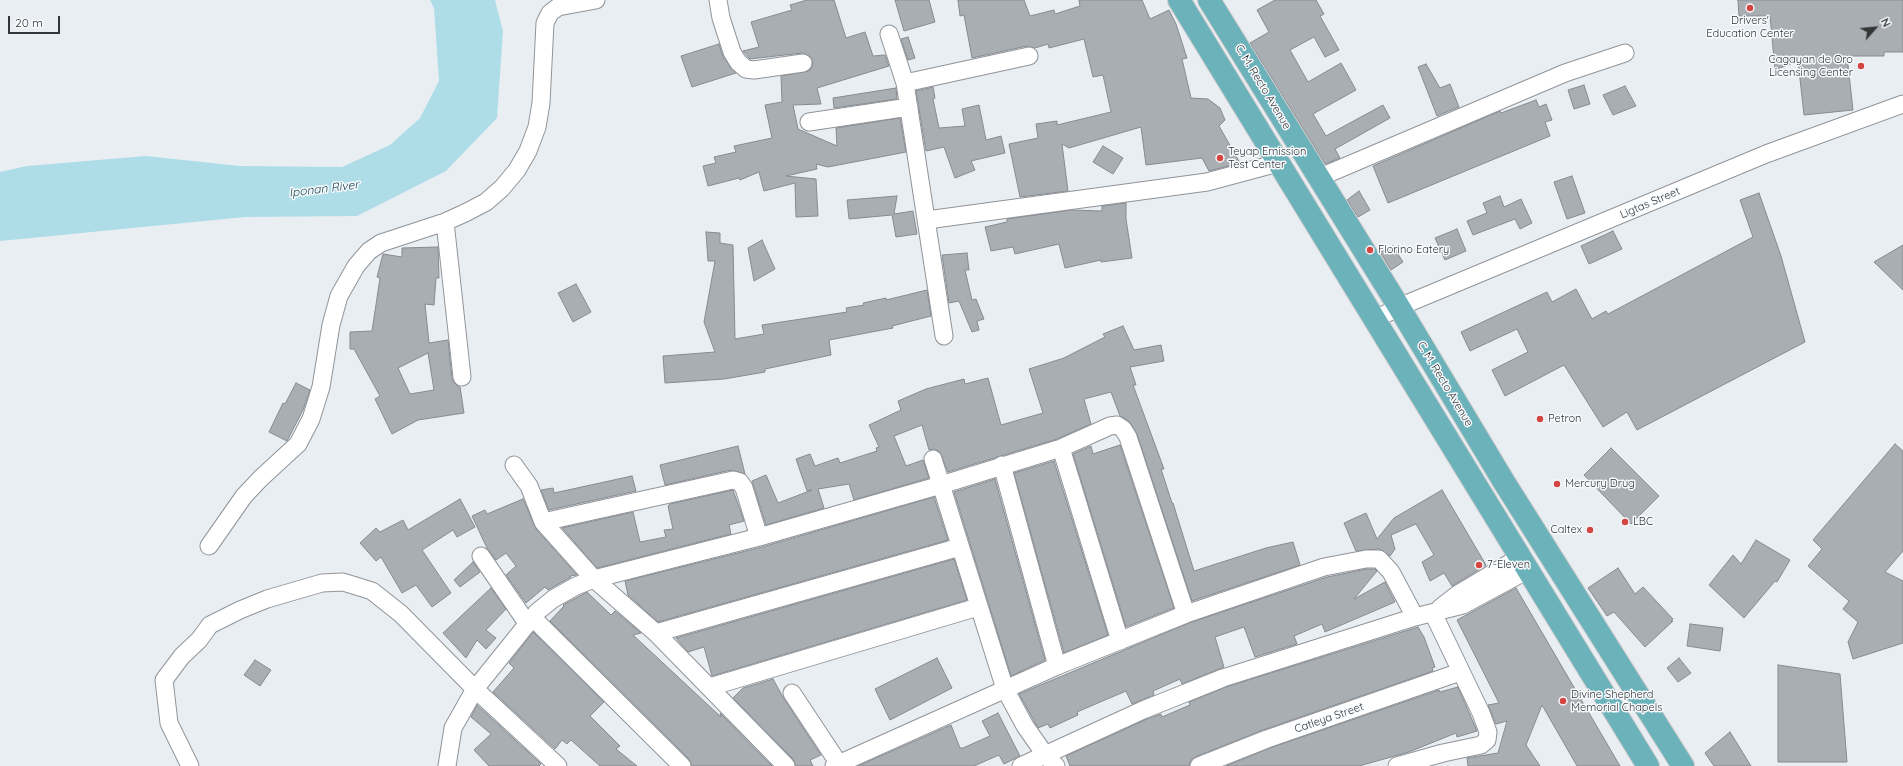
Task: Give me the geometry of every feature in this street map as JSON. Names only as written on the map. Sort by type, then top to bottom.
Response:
[{"type":"highway","points":[[1179,0],[1648,766]]},
{"type":"highway","name":"C. M. Recto Avenue","points":[[1214,2],[1318,178],[1399,307],[1504,482],[1683,766]]},
{"type":"street","points":[[209,546],[244,496],[298,444],[311,420],[321,387],[331,325],[339,296],[356,266],[369,251],[381,242],[445,222],[486,202],[502,188],[517,170],[528,151],[537,127],[541,103],[545,24],[550,13],[556,4],[596,0]]},
{"type":"street","points":[[718,0],[721,18],[732,52],[738,62],[746,69],[754,70],[802,63]]},
{"type":"street","points":[[889,34],[905,83],[944,336]]},
{"type":"street","points":[[1318,178],[1565,73],[1625,53]]},
{"type":"street","points":[[905,83],[1029,56]]},
{"type":"street","name":"Ligtas Street","points":[[1374,320],[1399,307],[1766,154],[1903,104]]},
{"type":"street","points":[[809,122],[909,107]]},
{"type":"street","points":[[927,220],[1206,182],[1278,163]]},
{"type":"street","points":[[445,222],[462,377]]},
{"type":"street","points":[[447,766],[453,728],[475,688],[530,620],[553,599],[576,586],[594,579],[759,537],[941,485],[1061,448],[1110,426],[1117,425],[1123,429],[1128,437],[1186,614]]},
{"type":"street","points":[[1061,448],[1120,641]]},
{"type":"street","points":[[933,459],[978,607],[1005,689],[1014,707],[1051,761]]},
{"type":"street","points":[[514,465],[529,486],[543,522],[594,579],[656,633],[786,766]]},
{"type":"street","points":[[1002,465],[1057,666]]},
{"type":"street","points":[[543,522],[733,480],[740,482],[744,488],[759,537]]},
{"type":"street","points":[[656,633],[960,548]]},
{"type":"street","points":[[481,556],[530,620],[682,766]]},
{"type":"street","points":[[792,693],[837,765],[1057,666],[1186,614],[1324,567],[1373,558],[1379,559],[1386,564],[1415,617]]},
{"type":"street","points":[[1020,766],[1051,761],[1143,710],[1204,686],[1415,617],[1433,613],[1458,594],[1524,564]]},
{"type":"street","points":[[190,766],[169,723],[164,680],[182,656],[210,625],[240,610],[267,599],[322,583],[343,582],[372,591],[401,614],[475,688],[558,766]]},
{"type":"street","points":[[710,687],[978,607]]},
{"type":"street","points":[[1397,766],[1443,753],[1481,745],[1487,740],[1488,732],[1482,713],[1460,672],[1433,613]]},
{"type":"street","name":"Catleya Street","points":[[1199,766],[1267,739],[1460,672]]},
{"type":"water","name":"Iponan River","points":[[430,0],[495,0],[503,31],[497,118],[446,171],[357,216],[245,217],[0,241],[0,172],[27,166],[146,156],[240,166],[342,167],[390,145],[420,118],[439,81],[434,8]]},
{"type":"building","points":[[807,0],[834,0],[846,38],[865,32],[873,56],[885,55],[889,66],[817,88],[821,104],[793,105],[798,129],[837,146],[836,128],[900,118],[906,152],[828,167],[816,164],[817,169],[786,176],[816,179],[818,216],[796,217],[795,183],[764,191],[759,172],[740,180],[739,178],[708,186],[703,166],[716,163],[714,157],[736,152],[734,146],[772,138],[765,105],[782,102],[781,76],[809,71],[813,61],[811,57],[802,53],[750,59],[743,51],[759,47],[751,22],[792,10],[790,5]]},
{"type":"building","points":[[895,0],[929,0],[935,22],[904,31]]},
{"type":"building","points":[[958,0],[1024,0],[1030,16],[1054,10],[1055,14],[1080,6],[1079,0],[1142,0],[1150,19],[1169,10],[1176,24],[1187,58],[1182,59],[1191,98],[1208,99],[1220,108],[1225,120],[1219,126],[1240,163],[1209,171],[1202,158],[1146,165],[1141,127],[1069,148],[1062,144],[1068,191],[1020,197],[1009,144],[1038,138],[1036,124],[1057,121],[1057,125],[1111,112],[1103,75],[1093,77],[1084,39],[1049,48],[1048,44],[1035,48],[1027,46],[972,58],[964,15],[960,16]]},
{"type":"building","points":[[1275,0],[1316,0],[1324,14],[1320,16],[1339,50],[1325,57],[1314,37],[1290,50],[1308,82],[1341,63],[1356,90],[1313,114],[1326,136],[1383,105],[1390,118],[1335,149],[1340,158],[1325,164],[1250,43],[1269,32],[1257,10]]},
{"type":"building","points":[[1738,0],[1903,0],[1903,52],[1884,52],[1884,56],[1847,56],[1853,110],[1804,115],[1798,61],[1775,70],[1770,16],[1739,16]]},
{"type":"building","points":[[908,37],[915,58],[908,60],[901,39]]},
{"type":"building","points":[[719,44],[723,57],[736,73],[692,87],[681,56]]},
{"type":"building","points":[[1426,64],[1440,88],[1450,84],[1459,107],[1437,116],[1418,67]]},
{"type":"building","points":[[1584,85],[1590,104],[1574,109],[1568,90]]},
{"type":"building","points":[[1625,86],[1636,106],[1613,115],[1603,95]]},
{"type":"building","points":[[933,87],[935,98],[933,99],[939,128],[965,126],[962,109],[979,105],[986,140],[1001,136],[1005,153],[971,161],[975,170],[955,178],[944,147],[926,151],[916,91]]},
{"type":"building","points":[[896,88],[897,99],[834,108],[833,98]]},
{"type":"building","points":[[1536,100],[1539,107],[1546,104],[1552,120],[1545,122],[1550,136],[1388,203],[1373,166],[1500,111],[1501,113]]},
{"type":"building","points":[[1103,146],[1123,158],[1113,174],[1093,162]]},
{"type":"building","points":[[1572,176],[1585,213],[1567,219],[1554,182]]},
{"type":"building","points":[[1359,191],[1370,210],[1358,217],[1347,200]]},
{"type":"building","points":[[1759,193],[1781,256],[1805,342],[1637,430],[1627,412],[1603,427],[1564,365],[1505,396],[1492,370],[1528,352],[1517,329],[1470,351],[1461,332],[1547,292],[1552,302],[1576,289],[1592,319],[1606,311],[1608,314],[1753,237],[1740,200]]},
{"type":"building","points":[[897,196],[894,214],[913,211],[917,234],[896,237],[892,215],[849,219],[847,200]]},
{"type":"building","points":[[1500,196],[1504,207],[1521,199],[1532,223],[1520,229],[1515,219],[1473,235],[1467,221],[1487,213],[1483,203]]},
{"type":"building","points":[[1126,203],[1126,219],[1132,258],[1101,262],[1101,260],[1065,268],[1059,244],[1015,254],[1013,247],[991,251],[985,227],[1007,222],[1007,219],[1071,210],[1102,211],[1102,206]]},
{"type":"building","points":[[1457,229],[1466,251],[1445,260],[1435,238]]},
{"type":"building","points":[[1613,231],[1622,249],[1589,264],[1581,246]]},
{"type":"building","points":[[706,232],[720,233],[720,243],[733,245],[735,339],[764,334],[762,325],[847,312],[846,308],[864,305],[863,303],[886,298],[886,300],[927,290],[931,316],[892,326],[893,328],[829,340],[831,355],[765,369],[765,372],[724,379],[665,383],[663,356],[715,352],[704,322],[715,261],[708,261]]},
{"type":"building","points":[[762,240],[775,269],[754,281],[748,248]]},
{"type":"building","points":[[1903,245],[1903,290],[1874,262]]},
{"type":"building","points":[[1393,246],[1403,262],[1391,270],[1380,252]]},
{"type":"building","points":[[438,247],[439,278],[436,278],[434,305],[425,304],[429,343],[448,340],[452,378],[454,383],[460,387],[464,413],[418,420],[392,434],[375,399],[380,396],[354,349],[350,349],[350,332],[372,331],[380,278],[377,277],[383,254],[402,257],[402,248]],"holes":[[[428,353],[434,390],[410,394],[398,368]]]},
{"type":"building","points":[[967,253],[969,270],[965,270],[972,300],[976,299],[984,319],[977,321],[979,330],[972,332],[959,301],[949,303],[942,255]]},
{"type":"building","points":[[576,284],[591,312],[573,322],[558,293]]},
{"type":"building","points":[[1123,326],[1134,350],[1161,345],[1164,361],[1130,367],[1136,385],[1133,385],[1164,469],[1161,469],[1194,571],[1266,548],[1293,542],[1300,565],[1192,601],[1137,434],[1129,421],[1120,416],[1111,392],[1084,399],[1091,424],[1057,439],[948,472],[940,452],[935,449],[929,450],[922,425],[894,436],[906,466],[923,460],[929,478],[854,500],[849,484],[818,489],[824,508],[766,525],[752,481],[766,475],[778,503],[812,490],[807,491],[796,459],[810,454],[815,466],[838,458],[840,463],[877,451],[876,448],[879,447],[869,425],[901,410],[898,401],[926,389],[964,379],[965,384],[988,378],[1001,425],[1043,413],[1029,369],[1064,358],[1105,337],[1103,334]]},
{"type":"building","points":[[296,383],[310,390],[303,410],[287,441],[269,432],[283,403],[285,404]]},
{"type":"building","points":[[1895,444],[1903,451],[1903,551],[1885,572],[1903,581],[1903,643],[1853,659],[1848,642],[1858,622],[1843,609],[1849,601],[1808,566],[1822,549],[1813,540]]},
{"type":"building","points":[[1120,445],[1174,608],[1126,627],[1073,454],[1091,446],[1093,454]]},
{"type":"building","points":[[738,446],[745,474],[731,470],[665,485],[660,465]]},
{"type":"building","points":[[1611,448],[1659,496],[1631,524],[1584,475]]},
{"type":"building","points":[[1054,461],[1108,635],[1064,653],[1014,473]]},
{"type":"building","points":[[632,476],[636,491],[549,510],[541,490],[553,488],[554,493]]},
{"type":"building","points":[[995,479],[1045,660],[1011,676],[954,492]]},
{"type":"building","points":[[733,490],[744,521],[729,525],[731,534],[597,568],[562,528],[633,512],[640,542],[666,537],[664,530],[673,529],[668,506],[670,504]]},
{"type":"building","points":[[1442,490],[1486,565],[1452,586],[1444,573],[1430,581],[1422,562],[1434,555],[1416,524],[1391,535],[1395,549],[1390,556],[1379,549],[1356,551],[1344,523],[1366,513],[1377,539],[1394,518]]},
{"type":"building","points":[[934,497],[948,540],[658,622],[628,595],[625,581],[762,547]]},
{"type":"building","points":[[460,499],[475,527],[457,537],[453,530],[422,550],[451,593],[432,607],[416,585],[402,593],[381,557],[376,561],[360,543],[376,528],[380,532],[403,520],[408,530]]},
{"type":"building","points":[[523,499],[536,529],[577,575],[570,576],[571,577],[548,590],[545,587],[526,603],[506,575],[516,566],[506,553],[496,560],[487,548],[472,516],[485,510],[487,514]]},
{"type":"building","points":[[1756,540],[1790,560],[1777,582],[1775,581],[1744,618],[1709,585],[1733,555],[1741,564]]},
{"type":"building","points":[[954,559],[967,600],[712,676],[704,647],[688,652],[676,638]]},
{"type":"building","points":[[473,562],[480,572],[460,587],[454,580]]},
{"type":"building","points":[[1618,568],[1635,594],[1643,587],[1673,619],[1671,621],[1673,621],[1645,647],[1614,612],[1607,616],[1588,588]]},
{"type":"building","points":[[1367,569],[1375,569],[1377,571],[1354,599],[1385,582],[1395,602],[1325,632],[1322,624],[1294,636],[1297,644],[1255,657],[1244,627],[1215,637],[1224,667],[1182,684],[1180,679],[1153,691],[1154,695],[1132,704],[1126,691],[1077,712],[1078,715],[1050,728],[1048,724],[1038,728],[1019,694],[1189,623],[1327,577]]},
{"type":"building","points":[[491,588],[506,609],[486,630],[496,638],[486,649],[477,640],[466,658],[443,633]]},
{"type":"building","points":[[1516,588],[1620,766],[1577,766],[1542,705],[1526,745],[1540,766],[1468,766],[1467,758],[1498,753],[1507,721],[1496,724],[1488,705],[1499,703],[1457,620]]},
{"type":"building","points":[[587,592],[611,615],[615,611],[641,633],[633,635],[721,717],[720,713],[772,766],[692,766],[689,759],[550,621],[564,606],[563,605]]},
{"type":"building","points":[[1690,624],[1723,628],[1720,651],[1687,646]]},
{"type":"building","points":[[1418,627],[1424,637],[1435,667],[1432,668],[1433,671],[1263,730],[1195,757],[1191,760],[1189,766],[1070,766],[1066,756],[1147,719],[1161,714],[1162,717],[1190,705],[1189,702],[1226,687]]},
{"type":"building","points":[[533,632],[604,702],[590,716],[620,746],[616,749],[637,766],[600,766],[571,740],[567,744],[562,740],[555,749],[493,692],[514,668],[509,663]]},
{"type":"building","points":[[937,658],[952,688],[890,720],[875,689]]},
{"type":"building","points":[[1679,658],[1691,673],[1678,682],[1667,668]]},
{"type":"building","points":[[255,660],[271,670],[260,686],[244,675]]},
{"type":"building","points":[[1778,665],[1840,674],[1847,762],[1778,762]]},
{"type":"building","points":[[773,679],[784,699],[821,755],[810,760],[813,766],[796,766],[793,759],[733,698],[743,688]]},
{"type":"building","points":[[1458,687],[1477,731],[1457,737],[1456,733],[1409,752],[1359,766],[1226,766],[1270,748],[1439,690],[1440,692]]},
{"type":"building","points":[[477,705],[541,764],[539,766],[489,766],[474,750],[491,734],[471,717]]},
{"type":"building","points":[[998,713],[1020,756],[1004,764],[999,755],[974,766],[858,766],[951,725],[960,748],[963,748],[990,736],[982,721]]},
{"type":"building","points":[[1730,732],[1751,766],[1714,766],[1705,753]]},
{"type":"place","name":"Drivers' Education Center","points":[[1750,8]]},
{"type":"place","name":"Cagayan de Oro Licensing Center","points":[[1861,66]]},
{"type":"place","name":"Teyap Emission Test Center","points":[[1220,158]]},
{"type":"place","name":"Florino Eatery","points":[[1370,250]]},
{"type":"place","name":"Petron","points":[[1540,419]]},
{"type":"place","name":"Mercury Drug","points":[[1557,484]]},
{"type":"place","name":"LBC","points":[[1625,522]]},
{"type":"place","name":"Caltex","points":[[1590,530]]},
{"type":"place","name":"7-Eleven","points":[[1479,565]]},
{"type":"place","name":"Divine Shepherd Memorial Chapels","points":[[1563,701]]}]
